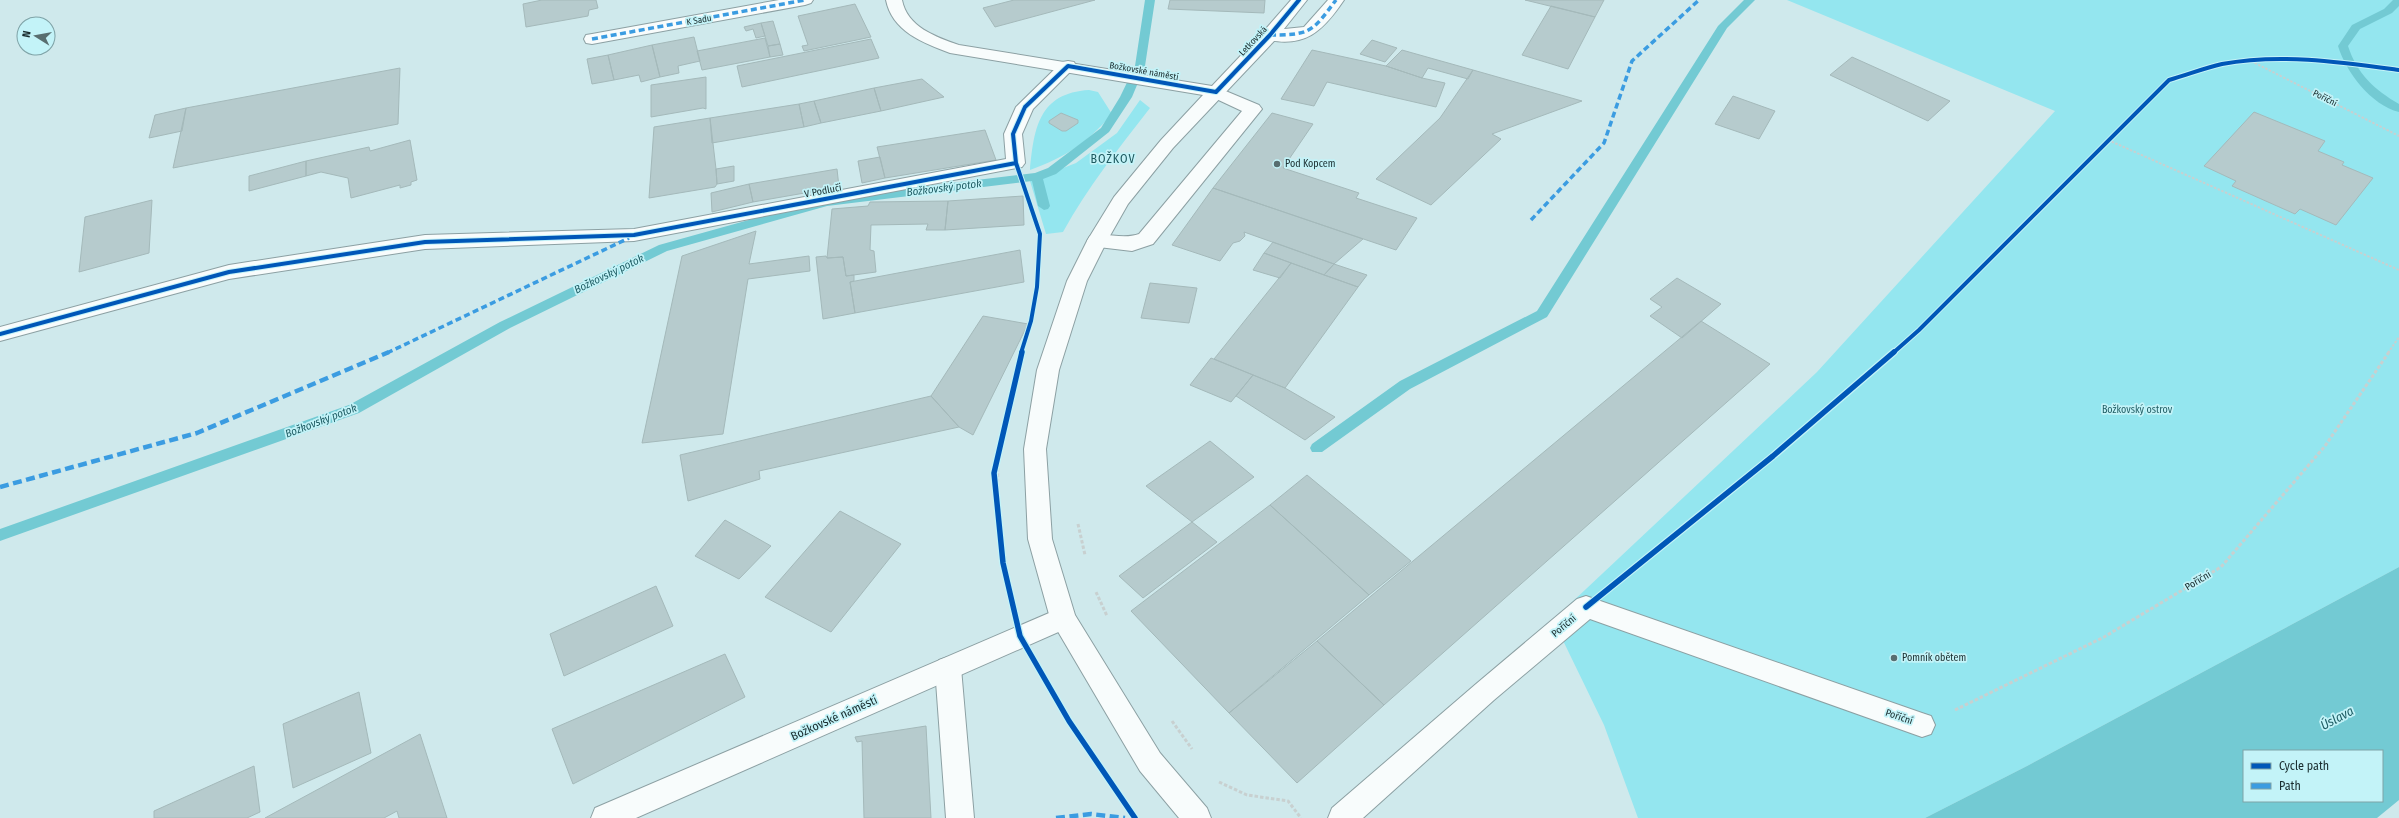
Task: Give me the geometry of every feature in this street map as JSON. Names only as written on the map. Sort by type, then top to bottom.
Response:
[{"type":"street","name":"K Sadu","points":[[592,39],[806,0]]},
{"type":"street","name":"Božkovské náměstí","points":[[894,0],[894,6],[908,26],[929,40],[956,49],[1068,66],[1216,92],[1253,109],[1146,239],[1132,244],[1097,240]]},
{"type":"street","name":"Letkovská","points":[[1198,818],[1150,762],[1063,618],[1040,539],[1036,493],[1035,449],[1048,370],[1077,281],[1097,240],[1121,201],[1167,144],[1270,35],[1299,0]]},
{"type":"street","points":[[1270,35],[1301,35],[1312,31],[1336,0]]},
{"type":"street","name":"V Podlučí","points":[[0,334],[229,272],[425,242],[634,235],[1016,163],[1013,134],[1025,107],[1068,66]]},
{"type":"street","name":"Poříční","points":[[1342,818],[1485,692],[1586,608],[1922,725]]},
{"type":"street","name":"Božkovské náměstí","points":[[605,818],[1063,618]]},
{"type":"street","points":[[948,668],[960,818]]},
{"type":"path","points":[[2243,62],[2266,60]]},
{"type":"path","points":[[2103,146],[2114,134]]},
{"type":"path","points":[[2108,140],[2399,270]]},
{"type":"path","points":[[1076,517],[1086,561]]},
{"type":"path","points":[[1095,589],[1111,623]]},
{"type":"path","points":[[1168,715],[1195,754]]},
{"type":"path","points":[[1214,779],[1247,795],[1288,801],[1301,818]]},
{"type":"green space","name":"Božkovský ostrov","points":[[1787,0],[2399,0],[2399,567],[2027,766],[1925,818],[1638,818],[1604,725],[1553,620],[1817,372],[2055,111]]},
{"type":"green space","points":[[1089,90],[1098,92],[1112,114],[1094,133],[1075,148],[1054,160],[1030,170],[1034,140],[1042,115],[1049,106],[1059,98],[1072,93]]},
{"type":"green space","points":[[1140,100],[1150,108],[1093,184],[1063,232],[1046,234],[1030,181],[1076,163],[1117,133]]},
{"type":"water","name":"Úslava","points":[[2399,567],[2399,800],[2377,818],[1925,818],[2027,766]]},
{"type":"building","points":[[542,0],[596,0],[598,8],[589,10],[588,16],[526,27],[523,4]]},
{"type":"building","points":[[1014,0],[1095,0],[995,27],[983,8]]},
{"type":"building","points":[[1170,0],[1265,0],[1264,13],[1168,9]]},
{"type":"building","points":[[1525,0],[1604,0],[1595,17]]},
{"type":"building","points":[[855,4],[871,37],[804,51],[802,46],[808,45],[798,16]]},
{"type":"building","points":[[1551,6],[1595,17],[1568,69],[1522,55]]},
{"type":"building","points":[[773,21],[780,44],[768,46],[761,23]]},
{"type":"building","points":[[761,23],[765,36],[756,38],[753,29],[746,31],[744,27]]},
{"type":"building","points":[[694,37],[700,61],[678,66],[679,73],[660,77],[652,45]]},
{"type":"building","points":[[765,38],[770,57],[702,70],[697,51]]},
{"type":"building","points":[[871,39],[879,58],[742,87],[737,66]]},
{"type":"building","points":[[1372,40],[1397,48],[1385,62],[1360,54]]},
{"type":"building","points":[[780,44],[783,55],[770,57],[768,46]]},
{"type":"building","points":[[652,45],[660,77],[641,82],[639,75],[614,80],[608,55]]},
{"type":"building","points":[[1312,50],[1386,66],[1422,78],[1445,83],[1436,107],[1327,82],[1314,106],[1281,99]]},
{"type":"building","points":[[1402,50],[1473,70],[1468,79],[1428,68],[1422,78],[1386,66]]},
{"type":"building","points":[[608,55],[614,80],[592,84],[587,59]]},
{"type":"building","points":[[1852,57],[1950,101],[1928,121],[1830,75]]},
{"type":"building","points":[[400,68],[398,124],[173,168],[186,108]]},
{"type":"building","points":[[1473,70],[1582,101],[1492,134],[1501,139],[1431,205],[1376,179],[1440,118]]},
{"type":"building","points":[[706,77],[706,109],[703,108],[651,117],[651,85]]},
{"type":"building","points":[[922,79],[944,97],[881,111],[874,88]]},
{"type":"building","points":[[874,88],[881,111],[821,123],[814,101]]},
{"type":"building","points":[[1733,96],[1775,111],[1759,139],[1715,124]]},
{"type":"building","points":[[814,101],[821,123],[804,127],[799,104]]},
{"type":"building","points":[[799,104],[804,127],[712,143],[710,118]]},
{"type":"building","points":[[186,108],[182,131],[149,138],[155,115]]},
{"type":"building","points":[[2254,112],[2325,141],[2318,151],[2344,162],[2342,165],[2373,178],[2336,225],[2300,209],[2295,214],[2232,186],[2236,181],[2204,166]]},
{"type":"building","points":[[1061,113],[1078,120],[1078,123],[1066,131],[1062,131],[1049,123],[1049,121]]},
{"type":"building","points":[[1272,113],[1313,124],[1283,168],[1359,193],[1356,198],[1417,218],[1396,250],[1213,188]]},
{"type":"building","points":[[710,118],[716,169],[717,184],[715,187],[649,198],[654,127]]},
{"type":"building","points":[[985,130],[996,160],[885,178],[877,147]]},
{"type":"building","points":[[410,140],[417,180],[411,182],[411,185],[400,188],[400,185],[351,198],[348,178],[321,172],[306,176],[306,161],[369,147],[370,151]]},
{"type":"building","points":[[880,157],[885,178],[862,183],[858,161]]},
{"type":"building","points":[[306,161],[306,176],[249,191],[249,176]]},
{"type":"building","points":[[734,166],[734,181],[717,184],[716,169]]},
{"type":"building","points":[[837,169],[839,187],[753,202],[749,184]]},
{"type":"building","points":[[749,184],[753,202],[712,212],[711,193]]},
{"type":"building","points":[[1213,188],[1363,239],[1334,264],[1244,232],[1245,236],[1240,241],[1233,243],[1220,261],[1172,245]]},
{"type":"building","points":[[1023,196],[1024,225],[945,230],[948,201]]},
{"type":"building","points":[[152,200],[149,253],[79,272],[85,217]]},
{"type":"building","points":[[948,201],[945,230],[926,230],[928,224],[871,225],[870,250],[874,251],[876,272],[846,276],[843,257],[827,258],[832,209],[868,206],[870,202]]},
{"type":"building","points":[[756,231],[749,264],[809,256],[810,271],[748,279],[723,434],[642,443],[682,256]]},
{"type":"building","points":[[1273,242],[1334,264],[1324,275],[1264,253]]},
{"type":"building","points":[[1020,250],[1024,282],[855,313],[850,282]]},
{"type":"building","points":[[1264,253],[1291,263],[1280,278],[1253,270]]},
{"type":"building","points":[[826,256],[827,258],[843,257],[846,276],[854,275],[854,281],[850,282],[855,313],[823,319],[816,257]]},
{"type":"building","points":[[1291,263],[1358,287],[1285,388],[1214,359]]},
{"type":"building","points":[[1334,264],[1367,275],[1358,287],[1324,275]]},
{"type":"building","points":[[1677,278],[1721,304],[1682,338],[1650,316],[1662,307],[1650,299]]},
{"type":"building","points":[[1150,283],[1197,288],[1189,323],[1141,318]]},
{"type":"building","points":[[983,316],[1028,324],[973,435],[959,427],[931,396]]},
{"type":"building","points":[[1701,321],[1770,364],[1384,705],[1317,641]]},
{"type":"building","points":[[1211,358],[1253,375],[1231,402],[1190,385]]},
{"type":"building","points":[[1253,375],[1285,388],[1335,417],[1305,440],[1236,396]]},
{"type":"building","points":[[931,396],[959,427],[759,471],[760,479],[688,501],[680,455]]},
{"type":"building","points":[[1210,441],[1254,477],[1192,522],[1146,486]]},
{"type":"building","points":[[1307,475],[1411,561],[1369,595],[1270,505]]},
{"type":"building","points":[[1270,505],[1369,595],[1229,713],[1131,611]]},
{"type":"building","points":[[840,511],[901,544],[831,632],[765,597]]},
{"type":"building","points":[[725,520],[771,546],[739,579],[695,556]]},
{"type":"building","points":[[1192,522],[1217,542],[1143,598],[1119,576]]},
{"type":"building","points":[[656,586],[673,626],[564,676],[550,634]]},
{"type":"building","points":[[1317,641],[1384,705],[1297,783],[1229,713]]},
{"type":"building","points":[[725,654],[745,697],[573,784],[552,729]]},
{"type":"building","points":[[359,692],[371,753],[293,788],[283,724]]},
{"type":"building","points":[[926,726],[931,818],[864,818],[862,741],[857,742],[855,737]]},
{"type":"building","points":[[420,734],[447,818],[399,818],[397,811],[384,818],[265,818]]},
{"type":"building","points":[[254,766],[260,812],[247,818],[154,818],[154,811]]},
{"type":"waterway","name":"Božkovský potok","points":[[1037,177],[1052,171],[1105,130],[1126,97],[1140,66],[1150,0]]},
{"type":"waterway","points":[[1317,448],[1405,385],[1542,314],[1723,26],[1750,0]]},
{"type":"waterway","points":[[2399,0],[2388,11],[2356,27],[2343,46],[2351,67],[2364,84],[2380,97],[2399,109]]},
{"type":"waterway","name":"Božkovský potok","points":[[0,535],[354,409],[505,325],[663,248],[827,202],[1037,177]]},
{"type":"waterway","points":[[1037,177],[1044,206]]},
{"type":"marked path","points":[[592,39],[805,0]]},
{"type":"marked path","points":[[1270,35],[1296,34],[1310,31],[1321,20],[1336,0]]},
{"type":"marked path","points":[[1531,220],[1604,143],[1632,61],[1699,0]]},
{"type":"marked path","points":[[0,487],[197,433],[379,356],[535,284],[629,238]]},
{"type":"marked path","points":[[1056,818],[1091,814],[1125,818]]},
{"type":"cycle path","points":[[1135,818],[1069,721],[1020,636],[1003,563],[994,473],[1017,366],[1031,321],[1037,287],[1040,234],[1016,163],[1013,134],[1025,107],[1068,66],[1216,92],[1270,35],[1299,0]]},
{"type":"cycle path","points":[[1586,607],[1773,456],[1919,330],[2169,80],[2222,64],[2266,59],[2310,60],[2399,70]]},
{"type":"cycle path","points":[[0,334],[229,272],[425,242],[634,235],[1016,163]]},
{"type":"place","name":"Pod Kopcem","points":[[1277,164]]},
{"type":"place","name":"Pomník obětem","points":[[1894,658]]},
{"type":"district","name":"BOŽKOV","points":[[1113,159]]}]
